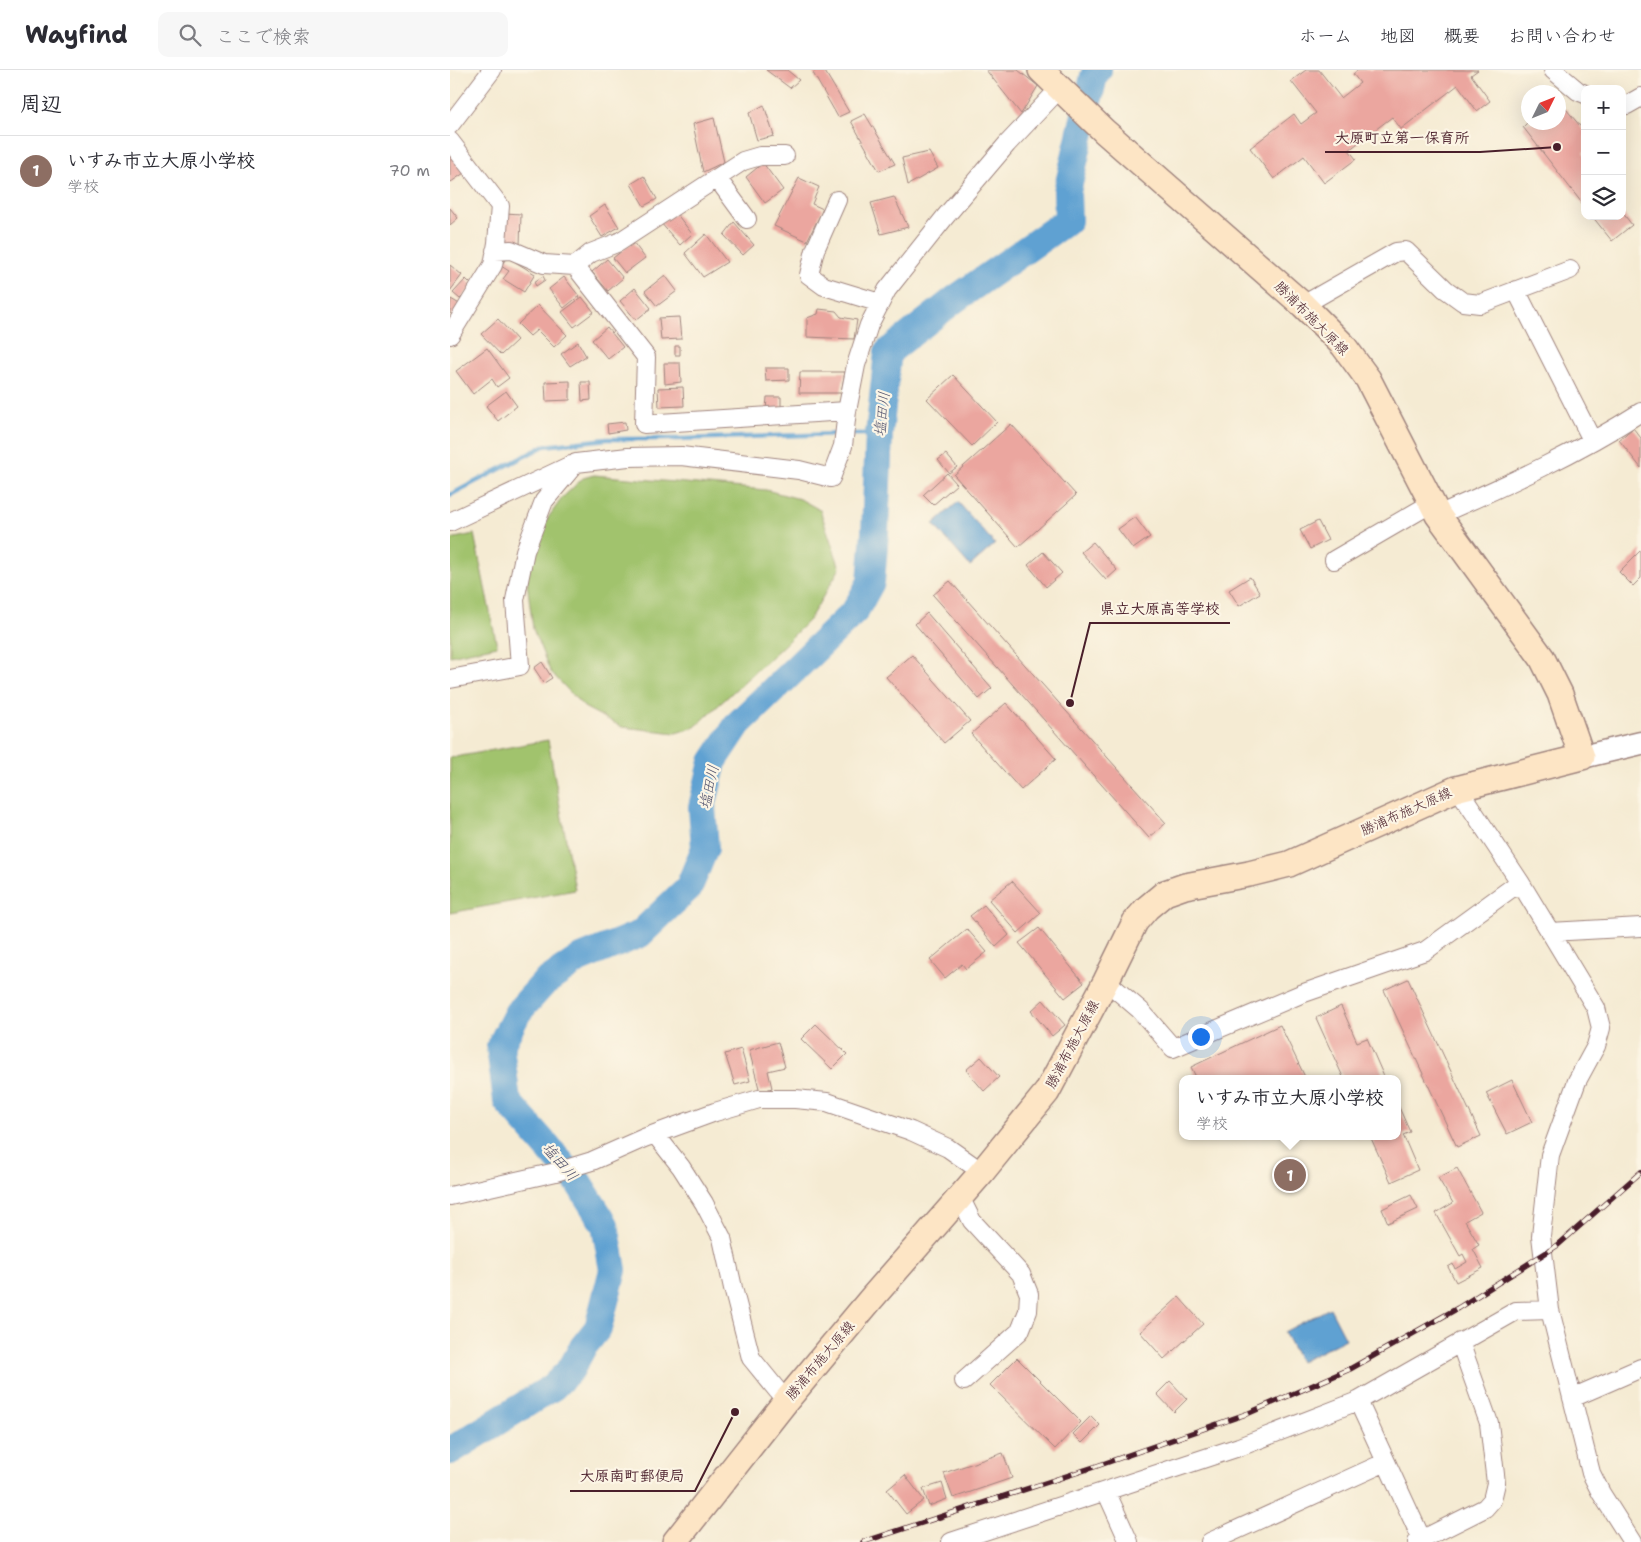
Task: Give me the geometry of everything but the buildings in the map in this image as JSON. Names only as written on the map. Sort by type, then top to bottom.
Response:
[{"type":"main road","name":"勝浦布施大原線","points":[[675,1542],[786,1401],[871,1299],[982,1172],[1047,1092],[1135,922],[1146,908],[1165,893],[1185,886],[1250,874],[1289,864],[1456,789],[1582,757],[1560,694],[1542,658],[1435,509],[1368,379],[1343,345],[1303,305],[1104,131],[1041,70]]},
{"type":"street","points":[[450,125],[492,70]]},
{"type":"street","points":[[1553,70],[1581,92]]},
{"type":"street","points":[[450,522],[576,462],[628,457],[681,456],[799,470],[831,478],[845,427],[856,365],[869,325],[887,290],[945,217],[1007,144],[1064,92]]},
{"type":"street","points":[[1626,105],[1641,97]]},
{"type":"street","points":[[450,141],[500,206],[493,265],[450,335]]},
{"type":"street","points":[[495,251],[511,250],[544,264],[575,266],[591,253],[619,242],[743,160],[760,156],[785,156]]},
{"type":"street","points":[[717,178],[747,219]]},
{"type":"street","points":[[838,200],[815,250],[809,274],[824,286],[880,303]]},
{"type":"street","points":[[1303,305],[1396,252],[1406,251],[1445,289],[1463,302],[1480,304],[1570,270]]},
{"type":"street","points":[[575,266],[646,356],[644,424],[845,427]]},
{"type":"street","points":[[1516,290],[1592,440]]},
{"type":"street","points":[[1334,560],[1435,509],[1502,487],[1641,412]]},
{"type":"street","points":[[450,679],[520,666],[515,600],[525,551],[544,502],[576,462]]},
{"type":"street","points":[[1582,757],[1641,743]]},
{"type":"street","points":[[1456,789],[1463,796],[1520,882],[1596,1008],[1601,1028],[1596,1046],[1577,1081],[1550,1155],[1540,1236],[1550,1310],[1591,1473],[1630,1541]]},
{"type":"street","points":[[1106,981],[1140,1010],[1173,1048],[1301,994],[1425,951],[1520,882]]},
{"type":"street","points":[[1550,932],[1641,927]]},
{"type":"street","points":[[450,1196],[556,1172],[592,1161],[655,1134],[715,1112],[759,1100],[795,1099],[827,1102],[911,1131],[948,1148],[982,1172]]},
{"type":"street","points":[[655,1134],[681,1167],[704,1203],[722,1238],[751,1358],[786,1401]]},
{"type":"street","points":[[960,1197],[972,1221],[1021,1274],[1028,1294],[1028,1311],[1020,1331],[964,1381]]},
{"type":"street","points":[[951,1542],[982,1537],[1106,1491],[1239,1447],[1358,1400],[1516,1311],[1550,1310]]},
{"type":"street","points":[[1358,1400],[1421,1541],[1485,1508],[1492,1500],[1496,1483],[1489,1423],[1460,1342]]},
{"type":"street","points":[[1572,1398],[1641,1368]]},
{"type":"street","points":[[1210,1542],[1386,1462]]},
{"type":"street","points":[[1106,1491],[1129,1542]]},
{"type":"green space","points":[[594,475],[766,490],[800,499],[820,510],[840,568],[809,620],[695,727],[676,733],[622,727],[584,707],[550,671],[533,629],[526,574],[543,525],[562,498],[583,478]]},
{"type":"green space","points":[[474,534],[497,646],[450,656],[450,539]]},
{"type":"green space","points":[[548,740],[575,890],[450,913],[450,758]]},
{"type":"water","points":[[958,502],[995,544],[970,566],[933,524]]},
{"type":"water","points":[[1330,1308],[1346,1339],[1300,1362],[1284,1332]]},
{"type":"waterway","name":"塩田川","points":[[450,1451],[553,1387],[571,1369],[583,1347],[598,1328],[613,1270],[605,1225],[578,1182],[507,1101],[500,1047],[518,1012],[544,983],[579,959],[640,934],[689,887],[705,848],[702,807],[713,762],[738,724],[855,611],[871,582],[879,434],[888,352],[954,300],[1068,220],[1067,192],[1094,76],[1098,70]]},
{"type":"waterway","points":[[450,495],[544,446],[607,439],[678,439],[841,434]]},
{"type":"waterway","points":[[849,434],[879,434]]},
{"type":"railway","points":[[863,1542],[1094,1467],[1249,1413],[1350,1369],[1458,1308],[1558,1245],[1641,1172]]},
{"type":"place","name":"大原町立第一保育所","points":[[1557,147]]},
{"type":"place","name":"県立大原高等学校","points":[[1070,703]]},
{"type":"place","name":"いすみ市立大原小学校","points":[[1290,1175]]},
{"type":"place","name":"大原南町郵便局","points":[[735,1412]]}]
